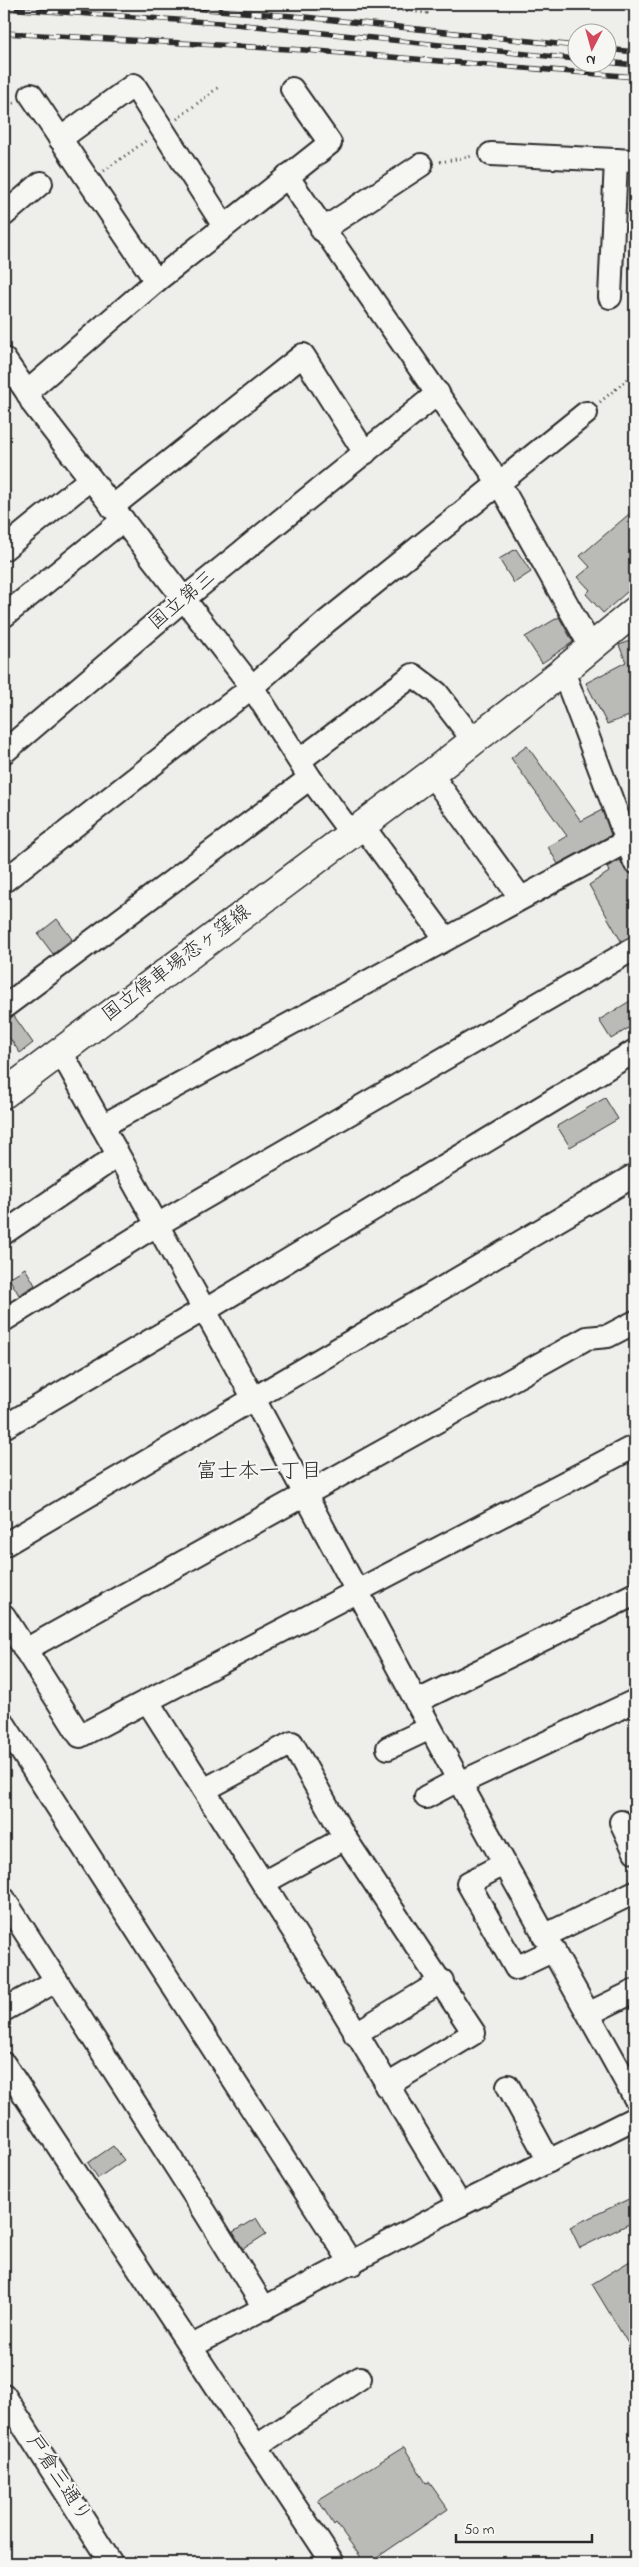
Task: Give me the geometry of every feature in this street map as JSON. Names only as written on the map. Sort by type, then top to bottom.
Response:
[{"type":"main road","name":"国立停車場恋ヶ窪線","points":[[4,1094],[431,774],[635,612]]},
{"type":"street","points":[[60,138],[134,85],[224,226]]},
{"type":"street","points":[[27,392],[156,281],[330,143],[292,89]]},
{"type":"street","points":[[31,95],[156,281]]},
{"type":"street","points":[[491,154],[626,161],[610,297]]},
{"type":"street","points":[[322,230],[420,166]]},
{"type":"street","points":[[287,176],[322,230],[438,393],[499,483],[591,647]]},
{"type":"street","points":[[4,215],[41,183]]},
{"type":"street","points":[[6,608],[303,355],[365,453]]},
{"type":"street","points":[[4,359],[33,404],[252,687],[305,769],[357,829],[446,939]]},
{"type":"street","name":"国立第三","points":[[4,752],[185,598],[438,393]]},
{"type":"street","points":[[4,881],[252,687],[326,622],[586,413]]},
{"type":"street","points":[[4,549],[90,479]]},
{"type":"street","points":[[563,671],[627,814],[627,841],[635,862]]},
{"type":"street","points":[[4,1007],[305,769],[413,675],[437,693],[474,741]]},
{"type":"street","points":[[431,774],[520,898]]},
{"type":"street","points":[[102,1126],[627,841]]},
{"type":"street","points":[[4,1320],[158,1226],[635,948]]},
{"type":"street","points":[[4,1427],[204,1311],[635,1051]]},
{"type":"street","points":[[61,1052],[254,1400],[459,1782],[590,2013],[635,2098]]},
{"type":"street","points":[[4,1233],[117,1156]]},
{"type":"street","points":[[4,1545],[635,1175]]},
{"type":"street","points":[[25,1650],[587,1338],[608,1336],[635,1322]]},
{"type":"street","points":[[4,1616],[80,1736],[357,1593],[635,1446]]},
{"type":"street","points":[[416,1702],[635,1594]]},
{"type":"street","points":[[426,1797],[635,1701]]},
{"type":"street","points":[[148,1702],[263,1882],[460,2206]]},
{"type":"street","points":[[4,1724],[352,2264]]},
{"type":"street","points":[[388,1748],[430,1728]]},
{"type":"street","points":[[204,1790],[292,1743],[345,1838],[442,1981],[474,2033],[386,2086]]},
{"type":"street","points":[[622,1822],[635,1852]]},
{"type":"street","points":[[263,1882],[345,1838]]},
{"type":"street","points":[[504,1864],[468,1883],[516,1968],[549,1943],[635,1892]]},
{"type":"street","points":[[4,1899],[265,2309]]},
{"type":"street","points":[[4,2010],[56,1981]]},
{"type":"street","points":[[355,2034],[442,1981]]},
{"type":"street","points":[[590,2013],[635,1991]]},
{"type":"street","points":[[4,2064],[192,2346],[333,2563]]},
{"type":"street","points":[[508,2086],[549,2161]]},
{"type":"street","points":[[192,2346],[460,2206],[635,2118]]},
{"type":"street","points":[[257,2446],[360,2378]]},
{"type":"street","name":"戸倉三通り","points":[[4,2395],[111,2563]]},
{"type":"path","points":[[337,4],[427,14],[424,4]]},
{"type":"path","points":[[89,181],[220,86]]},
{"type":"path","points":[[420,166],[491,154]]},
{"type":"path","points":[[586,413],[635,373]]},
{"type":"building","points":[[635,509],[635,585],[603,613],[586,594],[590,590],[578,577],[590,567],[580,556]]},
{"type":"building","points":[[516,549],[531,572],[514,583],[499,559]]},
{"type":"building","points":[[559,617],[573,642],[542,663],[525,637]]},
{"type":"building","points":[[635,639],[635,714],[607,724],[586,683],[626,662],[619,645]]},
{"type":"building","points":[[527,746],[581,821],[602,810],[611,835],[558,864],[548,847],[567,836],[511,758]]},
{"type":"building","points":[[620,860],[626,872],[635,875],[635,935],[621,941],[589,885],[609,872],[607,867]]},
{"type":"building","points":[[57,919],[72,939],[53,954],[38,934]]},
{"type":"building","points":[[635,998],[635,1024],[611,1039],[599,1020]]},
{"type":"building","points":[[14,1016],[33,1043],[20,1053],[4,1030],[4,1020]]},
{"type":"building","points":[[605,1098],[618,1119],[570,1147],[557,1126]]},
{"type":"building","points":[[25,1268],[35,1285],[19,1295],[9,1278]]},
{"type":"building","points":[[113,2146],[124,2160],[98,2178],[88,2163]]},
{"type":"building","points":[[635,2196],[635,2221],[580,2248],[570,2227]]},
{"type":"building","points":[[256,2218],[266,2234],[243,2249],[233,2232]]},
{"type":"building","points":[[635,2258],[635,2355],[592,2284]]},
{"type":"building","points":[[404,2447],[426,2483],[429,2482],[448,2509],[369,2563],[365,2563],[336,2523],[334,2525],[318,2500]]},
{"type":"railway","points":[[141,4],[305,17],[566,45]]},
{"type":"railway","points":[[4,8],[235,24],[566,58]]},
{"type":"railway","points":[[4,33],[305,50],[635,77]]},
{"type":"railway","points":[[616,50],[635,52]]},
{"type":"railway","points":[[616,63],[635,65]]},
{"type":"district","name":"富士本一丁目","points":[[259,1472]]}]
